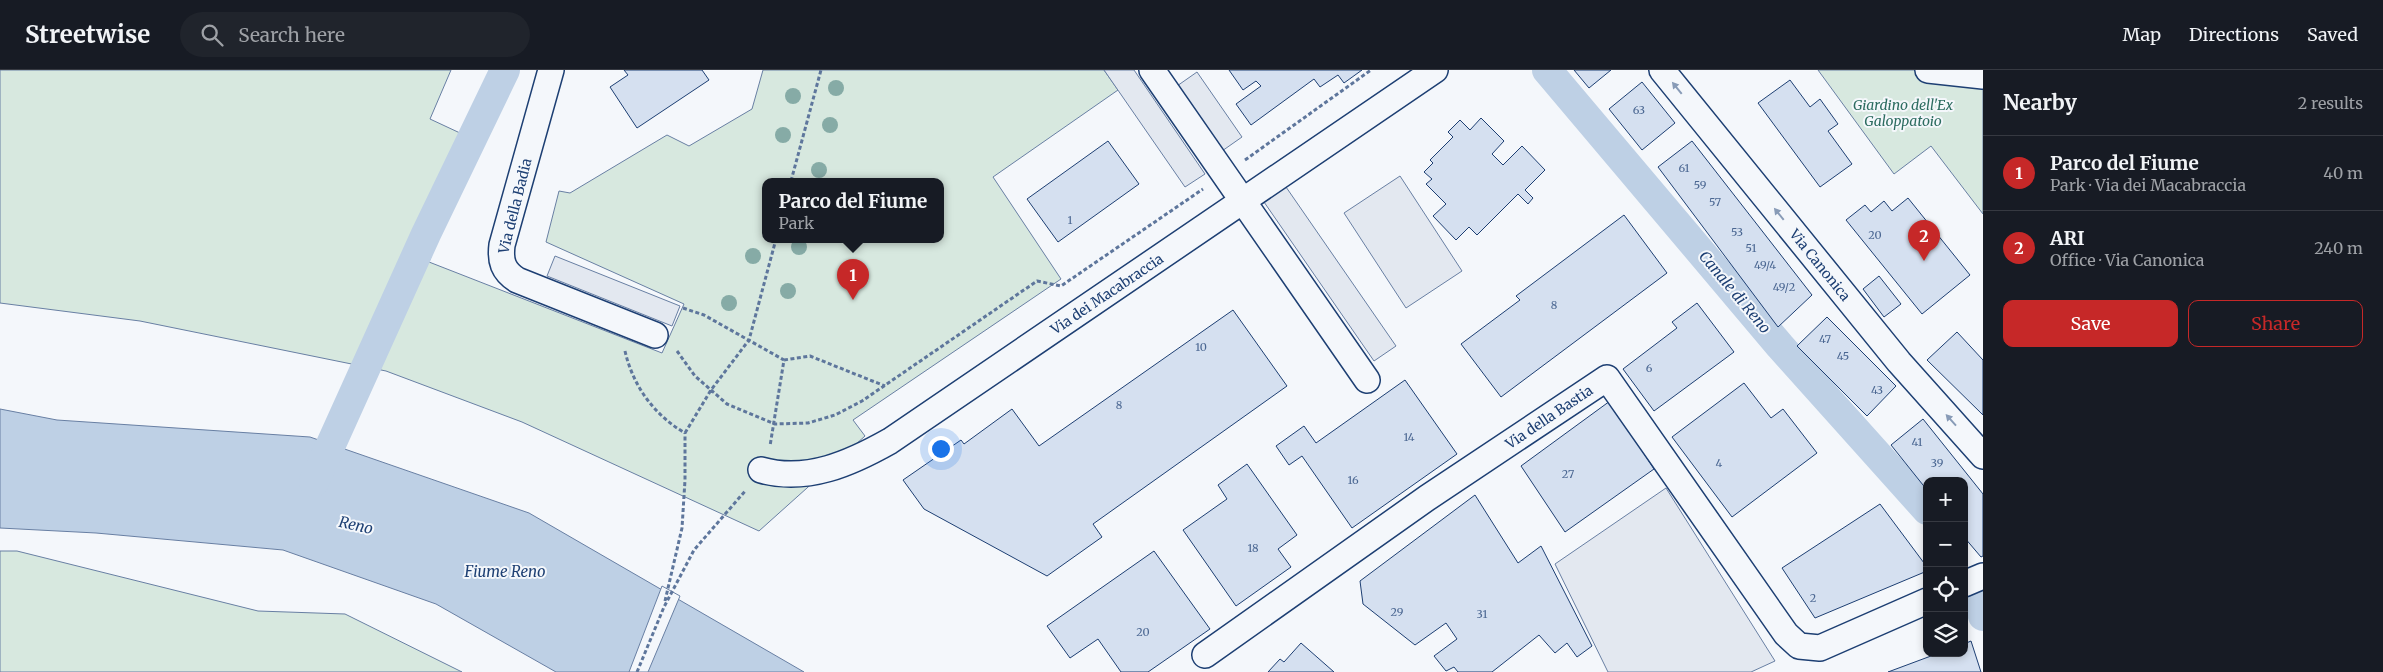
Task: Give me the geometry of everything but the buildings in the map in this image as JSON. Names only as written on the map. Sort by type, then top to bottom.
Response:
[{"type":"street","name":"Via della Badia","points":[[552,70],[502,245],[502,263],[510,275],[517,280],[655,335]]},
{"type":"street","points":[[1152,70],[1367,380]]},
{"type":"street","name":"Via dei Macabraccia","points":[[756,477],[774,474],[809,473],[855,460],[890,441],[1435,70]]},
{"type":"street","name":"Via Canonica","points":[[1662,70],[1899,362],[1983,456]]},
{"type":"street","points":[[1928,70],[1983,76]]},
{"type":"street","name":"Via della Bastia","points":[[1206,655],[1426,498],[1607,378],[1786,634],[1799,646],[1820,648],[1923,603]]},
{"type":"street","points":[[1968,582],[1983,576]]},
{"type":"path","points":[[792,178],[821,70]]},
{"type":"path","points":[[1256,152],[1371,70]]},
{"type":"path","points":[[655,335],[670,337],[678,354],[711,390],[727,404],[775,424],[808,422],[835,415],[885,386],[1037,281],[1061,286],[1210,184]]},
{"type":"path","points":[[664,607],[682,528],[685,480],[684,433],[711,390],[749,340],[775,243]]},
{"type":"path","points":[[683,308],[704,314],[784,360],[810,356],[885,386]]},
{"type":"path","points":[[624,322],[625,349],[629,367],[641,391],[654,410],[684,433]]},
{"type":"path","points":[[775,424],[784,360]]},
{"type":"path","points":[[637,672],[664,607],[694,550],[756,477]]},
{"type":"green space","points":[[0,70],[451,70],[430,119],[475,140],[429,262],[662,353],[684,304],[546,242],[559,191],[570,193],[667,135],[689,146],[752,109],[763,70],[1104,70],[1118,90],[993,177],[1061,279],[853,420],[865,436],[759,531],[522,422],[386,371],[140,321],[0,303]]},
{"type":"green space","name":"Giardino dell'Ex Galoppatoio","points":[[1818,70],[1983,70],[1983,214],[1931,146],[1894,174]]},
{"type":"green space","points":[[0,551],[17,551],[258,611],[345,614],[462,672],[0,672]]},
{"type":"shaded area","points":[[1104,70],[1134,70],[1205,174],[1185,187]]},
{"type":"shaded area","points":[[1197,72],[1242,137],[1222,151],[1177,86]]},
{"type":"shaded area","points":[[1400,176],[1462,271],[1406,308],[1344,213]]},
{"type":"shaded area","points":[[1286,187],[1396,346],[1374,361],[1264,202]]},
{"type":"shaded area","points":[[555,256],[680,306],[672,326],[547,276]]},
{"type":"shaded area","points":[[1666,488],[1775,661],[1751,672],[1608,672],[1555,564]]},
{"type":"water","name":"Fiume Reno","points":[[0,409],[57,420],[310,437],[529,513],[804,672],[556,672],[436,604],[283,550],[96,533],[0,528]]},
{"type":"pier","points":[[662,586],[680,596],[648,672],[629,672]]},
{"type":"waterway","points":[[314,482],[426,234],[505,70]]},
{"type":"waterway","name":"Canale di Reno","points":[[1547,70],[1780,346],[1923,506]]},
{"type":"waterway","name":"Canale di Reno","points":[[1978,598],[1983,616]]},
{"type":"place","name":"ARI","points":[[1924,261]]},
{"type":"place","name":"Parco del Fiume","points":[[853,300]]},
{"type":"water label","name":"Reno","points":[[356,525]]}]
